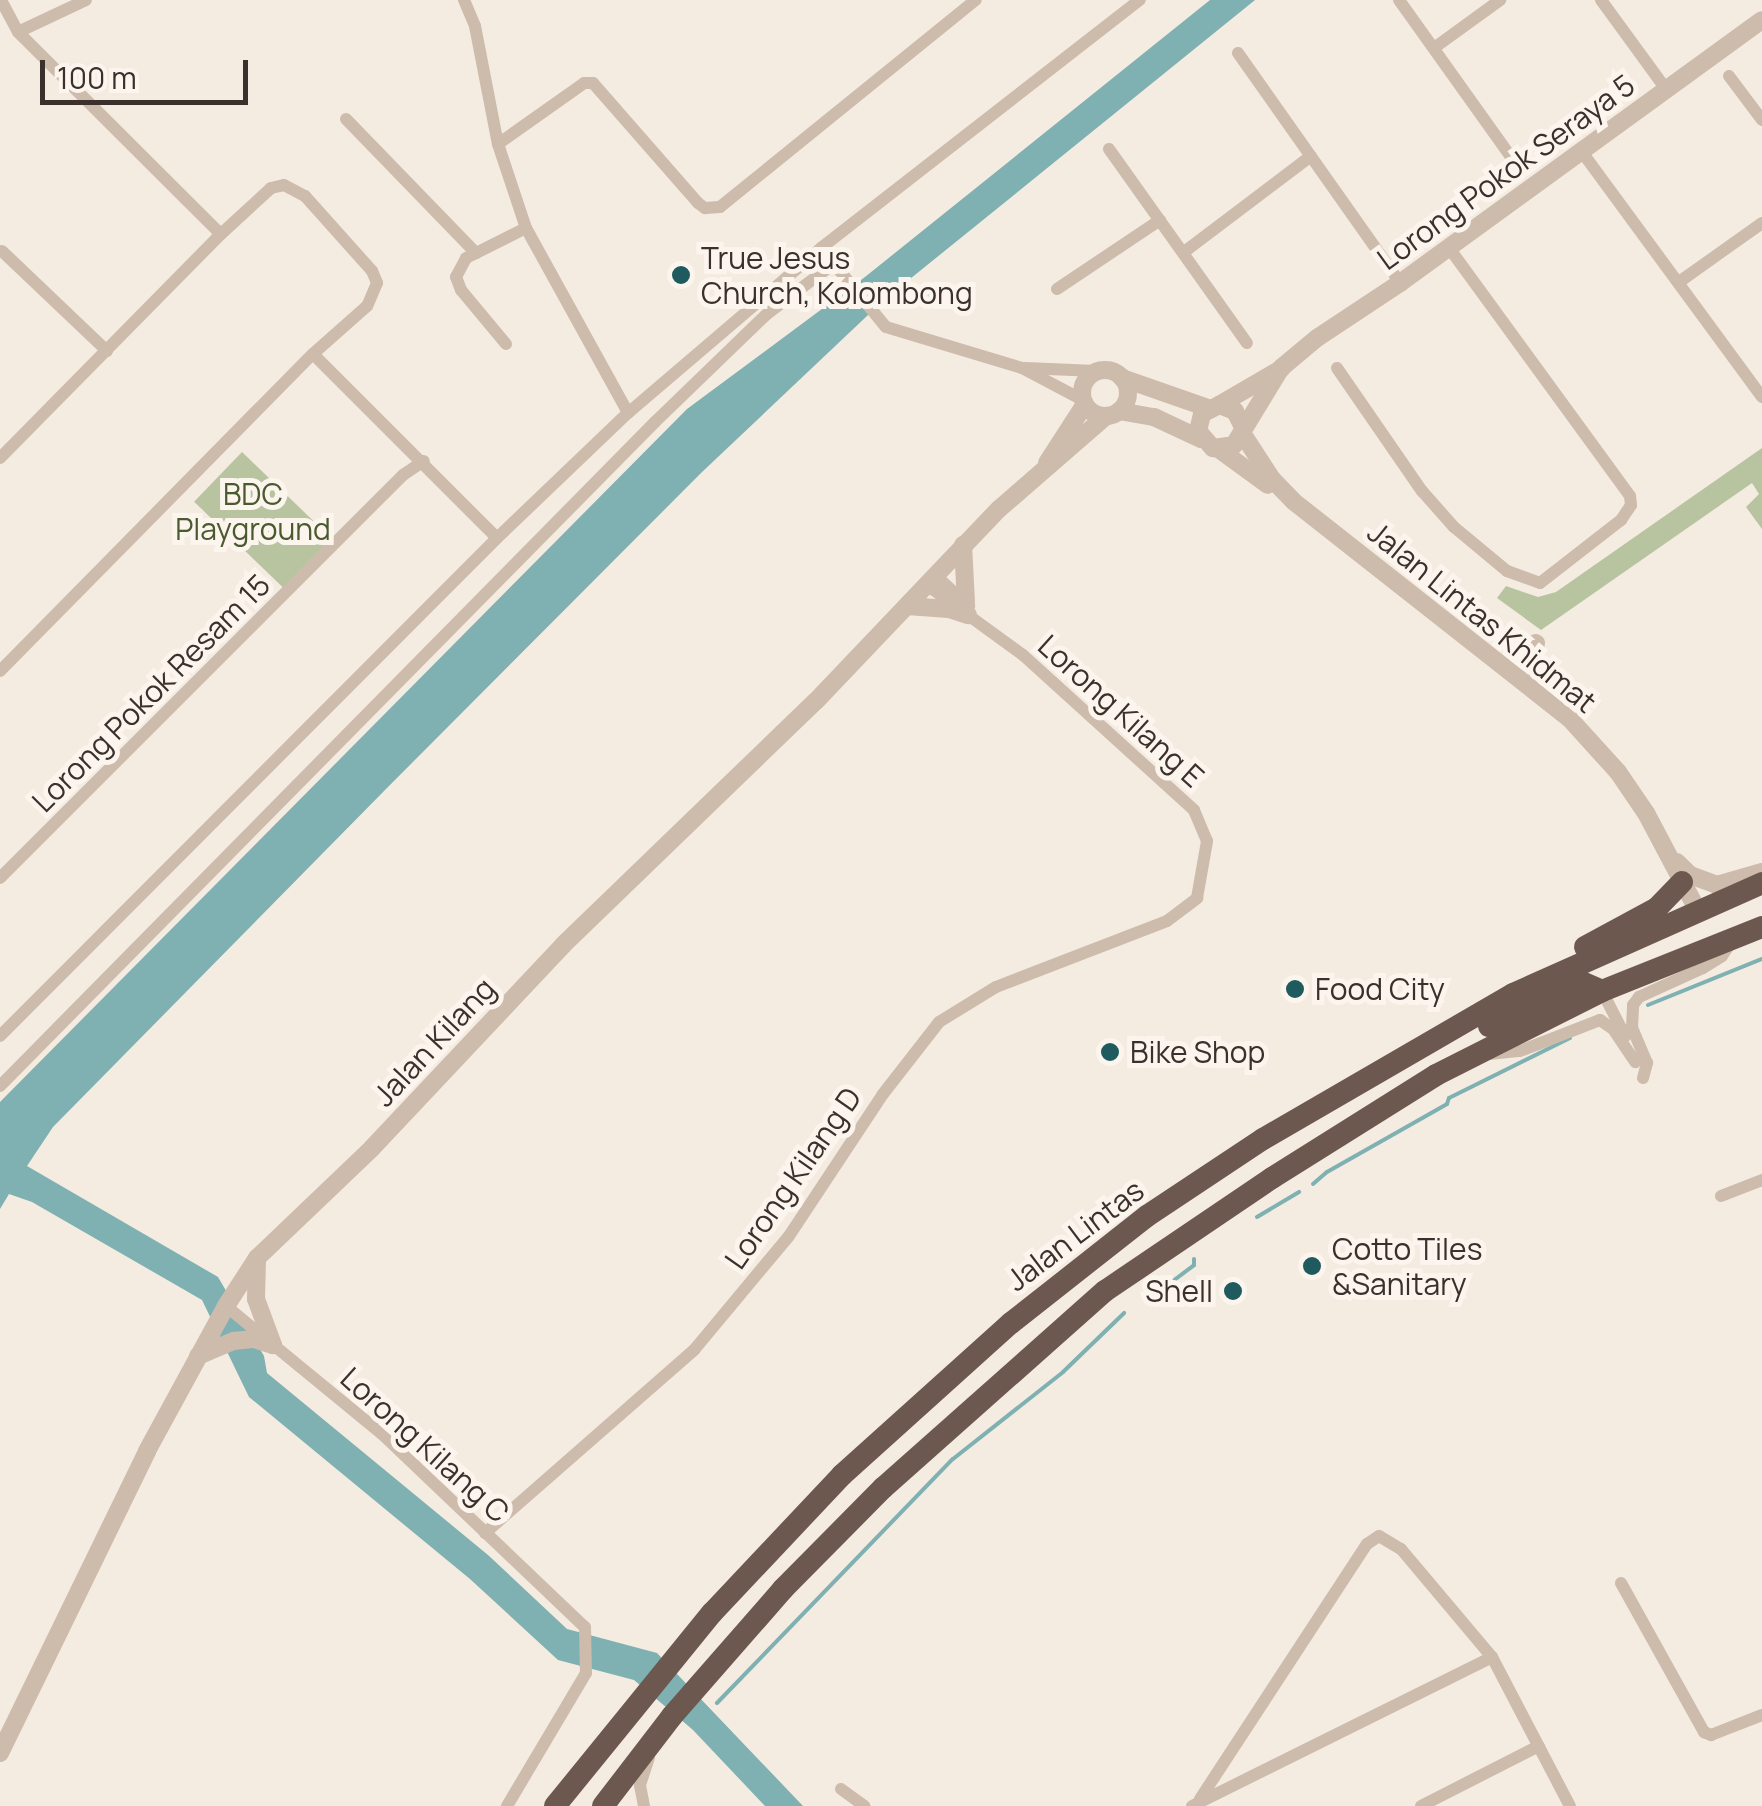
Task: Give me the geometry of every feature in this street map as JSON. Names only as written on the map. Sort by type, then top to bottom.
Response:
[{"type":"highway","points":[[1556,972],[1600,937],[1657,908],[1682,882]]},
{"type":"highway","name":"Jalan Lintas","points":[[556,1806],[712,1613],[921,1399],[1147,1216],[1305,1114],[1556,972],[1762,883]]},
{"type":"highway","points":[[1699,912],[1714,930],[1762,913]]},
{"type":"highway","name":"Jalan Lintas","points":[[603,1806],[672,1716],[772,1601],[883,1488],[1105,1291],[1272,1178],[1436,1075],[1602,991],[1762,927]]},
{"type":"highway","points":[[1305,1114],[1364,1092],[1568,984],[1579,981],[1602,991]]},
{"type":"street","points":[[2,0],[18,32],[220,234]]},
{"type":"street","points":[[18,32],[86,0]]},
{"type":"street","points":[[464,0],[475,26],[498,144],[526,228],[628,413]]},
{"type":"street","points":[[498,144],[584,83],[593,83],[698,203],[705,208],[720,206],[976,0]]},
{"type":"street","points":[[0,1036],[497,538],[628,413],[822,248],[1140,0]]},
{"type":"street","points":[[1399,0],[1516,164]]},
{"type":"street","points":[[1434,48],[1500,0]]},
{"type":"street","points":[[1601,0],[1666,89]]},
{"type":"street","name":"Lorong Pokok Seraya 5","points":[[1213,407],[1282,368],[1317,338],[1449,248],[1762,20]]},
{"type":"street","points":[[1238,53],[1400,283]]},
{"type":"street","points":[[1730,76],[1762,120]]},
{"type":"street","points":[[346,119],[476,254]]},
{"type":"street","points":[[1109,149],[1247,343]]},
{"type":"street","points":[[1582,152],[1762,397]]},
{"type":"street","points":[[1184,252],[1311,156]]},
{"type":"street","points":[[0,458],[220,234],[271,188],[284,185],[305,196],[372,271],[377,283],[367,306],[312,354],[0,671]]},
{"type":"street","points":[[1057,290],[1160,220]]},
{"type":"street","points":[[1679,282],[1762,223]]},
{"type":"street","points":[[506,344],[461,290],[456,277],[466,258],[526,228]]},
{"type":"street","points":[[822,248],[876,318],[896,331],[1022,368],[1112,414],[1154,417],[1220,450],[1294,501]]},
{"type":"street","points":[[1337,368],[1422,491],[1454,527],[1506,571],[1540,583],[1621,520],[1630,505],[1630,496],[1449,248]]},
{"type":"street","points":[[2,251],[107,351]]},
{"type":"street","points":[[0,1086],[656,422],[766,314],[833,264]]},
{"type":"street","points":[[312,354],[424,461],[497,538]]},
{"type":"street","points":[[1022,368],[1115,372],[1122,378],[1235,411],[1242,430],[1234,445],[1220,450]]},
{"type":"street","name":"Lorong Pokok Seraya 5","points":[[1242,430],[1282,368]]},
{"type":"street","points":[[1084,402],[1084,382],[1096,371]]},
{"type":"street","points":[[1112,414],[1128,395],[1122,378]]},
{"type":"street","name":"Jalan Kilang","points":[[1044,468],[1084,402]]},
{"type":"street","points":[[1201,439],[1198,422],[1213,407]]},
{"type":"street","name":"Jalan Kilang","points":[[0,1752],[198,1356],[257,1258],[478,1039],[553,956],[736,780],[963,545],[1044,468],[1112,414]]},
{"type":"street","name":"Jalan Lintas Khidmat","points":[[1242,430],[1272,479],[1294,501],[1569,718],[1618,772],[1673,858]]},
{"type":"street","name":"Lorong Pokok Resam 15","points":[[0,878],[403,475],[424,461]]},
{"type":"street","points":[[907,606],[967,609],[963,545]]},
{"type":"street","name":"Lorong Kilang E","points":[[932,581],[1089,713],[1200,818],[1206,841],[1204,876],[1197,898],[1178,915]]},
{"type":"street","points":[[1536,643],[1528,666],[1569,718]]},
{"type":"street","points":[[1673,858],[1704,883],[1717,885],[1762,872]]},
{"type":"street","points":[[1673,858],[1699,912]]},
{"type":"street","name":"Lorong Kilang D","points":[[486,1533],[694,1350],[790,1236],[883,1094],[939,1022],[996,987],[1178,915]]},
{"type":"street","points":[[1644,1078],[1647,1063],[1632,1028],[1633,1005],[1638,997],[1722,956],[1734,938]]},
{"type":"street","points":[[1478,1055],[1520,1051],[1600,1020],[1613,1029],[1635,1062],[1602,991]]},
{"type":"street","points":[[1720,1196],[1762,1180]]},
{"type":"street","points":[[257,1258],[256,1299],[274,1345]]},
{"type":"street","name":"Lorong Kilang C","points":[[226,1306],[382,1434],[585,1627],[586,1672],[507,1806]]},
{"type":"street","points":[[198,1356],[234,1341],[254,1339],[274,1345]]},
{"type":"street","points":[[1196,1803],[1368,1544],[1379,1536],[1402,1549],[1492,1657],[1570,1806]]},
{"type":"street","points":[[1621,1583],[1704,1732],[1711,1735],[1762,1716]]},
{"type":"street","points":[[1196,1803],[1492,1657]]},
{"type":"street","points":[[644,1806],[640,1791],[646,1766],[672,1716]]},
{"type":"street","points":[[1421,1806],[1540,1746]]},
{"type":"street","points":[[841,1789],[864,1806]]},
{"type":"green space","points":[[1762,448],[1762,529],[1746,507],[1759,494],[1752,483],[1541,630],[1497,598],[1506,586],[1538,597],[1556,592]]},
{"type":"green space","name":"BDC Playground","points":[[242,452],[331,538],[283,588],[194,502]]},
{"type":"water","points":[[1210,0],[1255,0],[905,283],[968,302],[965,310],[891,295],[886,298],[701,473],[385,790],[53,1127],[27,1166],[218,1277],[264,1356],[267,1373],[488,1555],[567,1629],[657,1653],[803,1806],[765,1806],[693,1730],[634,1680],[558,1660],[470,1579],[249,1397],[202,1300],[32,1202],[9,1194],[0,1209],[0,1102],[687,409],[865,277]]},
{"type":"waterway","points":[[1648,1005],[1762,959]]},
{"type":"waterway","points":[[1313,1184],[1327,1172],[1447,1104],[1449,1098],[1570,1038]]},
{"type":"waterway","points":[[1257,1217],[1299,1192]]},
{"type":"waterway","points":[[1169,1284],[1194,1265],[1194,1259]]},
{"type":"waterway","points":[[717,1703],[953,1459],[1063,1372],[1124,1313]]},
{"type":"place","name":"True Jesus Church, Kolombong","points":[[681,275]]},
{"type":"place","name":"Food City","points":[[1295,989]]},
{"type":"place","name":"Bike Shop","points":[[1110,1052]]},
{"type":"place","name":"Cotto Tiles &Sanitary","points":[[1312,1266]]},
{"type":"place","name":"Shell","points":[[1233,1291]]}]
